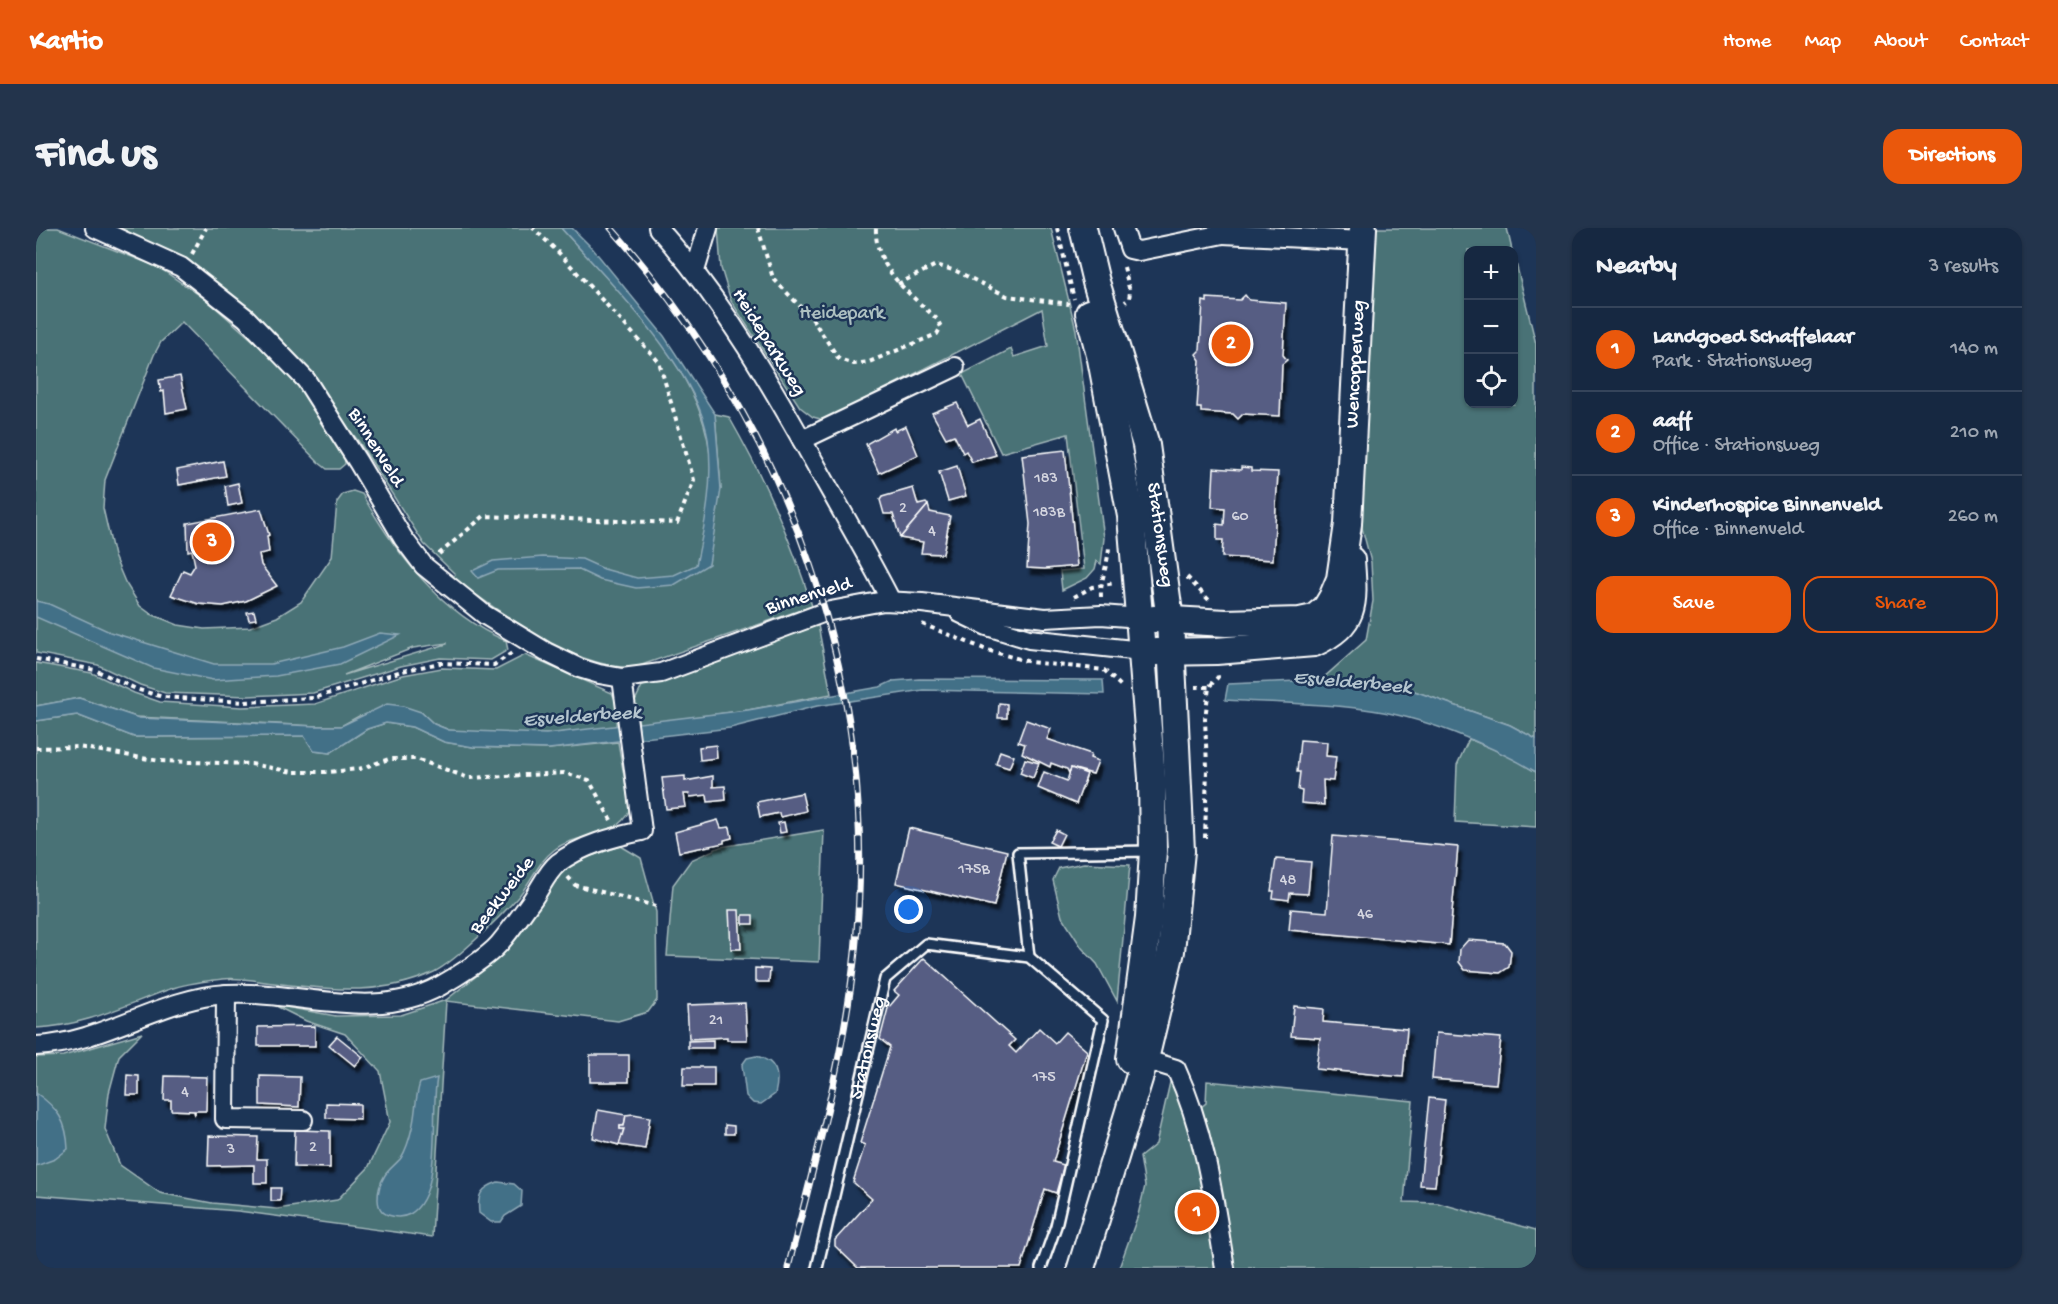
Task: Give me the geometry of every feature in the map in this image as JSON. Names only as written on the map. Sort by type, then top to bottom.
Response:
[{"type":"main road","name":"Stationsweg","points":[[1068,228],[1101,359],[1131,516],[1152,778],[1167,851]]},
{"type":"main road","name":"Stationsweg","points":[[1081,1268],[1124,1131],[1138,1057],[1171,951],[1167,851],[1172,652],[1170,621],[1146,445],[1096,282],[1083,228]]},
{"type":"main road","name":"Wencopperweg","points":[[1170,621],[1226,623],[1300,621],[1314,618],[1326,609],[1337,589],[1348,524],[1363,235]]},
{"type":"main road","name":"Wencopperweg","points":[[1142,651],[1172,652],[1314,643],[1328,637],[1340,628],[1348,616],[1354,598],[1348,524]]},
{"type":"main road","points":[[1140,618],[1170,621]]},
{"type":"street","name":"Binnenveld","points":[[94,228],[161,256],[183,269],[246,318],[306,380],[362,467],[403,538],[424,566],[485,615],[579,668],[622,678],[661,673],[825,612],[858,604],[891,601],[944,605],[1045,618],[1101,615],[1140,618]]},
{"type":"street","name":"Heideparkweg","points":[[658,228],[695,271],[751,354],[802,440],[891,601]]},
{"type":"street","points":[[695,271],[708,228]]},
{"type":"street","points":[[1123,228],[1130,249],[1149,249],[1223,231],[1363,235]]},
{"type":"street","points":[[802,440],[955,367]]},
{"type":"street","name":"Binnenveld","points":[[944,605],[987,626],[1029,639],[1142,651]]},
{"type":"street","name":"Beekweide","points":[[36,1046],[61,1045],[108,1030],[177,1002],[226,994],[273,995],[355,1006],[407,1001],[441,986],[498,946],[556,865],[578,850],[642,831],[622,678]]},
{"type":"street","points":[[226,994],[225,1119],[303,1120]]},
{"type":"street","points":[[1138,1057],[1176,1069],[1191,1101],[1210,1175],[1225,1268]]},
{"type":"lane","points":[[1041,1268],[1056,1226],[1103,1020],[1029,957],[1018,853],[1167,851]]},
{"type":"lane","name":"Stationsweg","points":[[817,1268],[885,979],[926,944],[1029,957]]},
{"type":"path","points":[[183,269],[206,228]]},
{"type":"path","points":[[424,566],[484,516],[677,523],[694,480],[659,362],[560,253],[533,228]]},
{"type":"path","points":[[758,228],[773,278],[813,320],[839,359],[854,364],[869,362],[937,334],[941,327],[938,319],[898,284],[879,250],[876,228]]},
{"type":"path","points":[[1057,228],[1071,287]]},
{"type":"path","points":[[1120,306],[1130,297],[1124,265],[1130,249]]},
{"type":"path","points":[[898,284],[936,265],[956,271],[1007,296],[1075,304]]},
{"type":"path","points":[[36,659],[95,670],[136,689],[163,697],[244,702],[314,698],[402,671],[440,663],[494,665],[512,652],[524,638]]},
{"type":"path","points":[[1104,670],[1124,690]]},
{"type":"path","points":[[36,747],[78,747],[160,761],[251,764],[293,772],[359,769],[389,759],[416,759],[469,778],[564,773],[589,780],[621,836]]},
{"type":"path","points":[[556,865],[575,885],[660,907]]},
{"type":"green space","points":[[36,228],[58,228],[158,267],[208,301],[273,358],[302,390],[344,453],[345,464],[339,469],[327,469],[318,462],[182,322],[161,342],[154,355],[105,480],[103,508],[114,556],[125,582],[140,606],[151,614],[178,625],[204,629],[250,627],[277,617],[301,602],[332,557],[337,502],[343,494],[353,491],[362,494],[390,538],[422,580],[461,615],[506,641],[508,650],[491,660],[440,658],[401,666],[313,693],[248,696],[165,693],[140,685],[98,665],[36,653]],"holes":[[[447,644],[344,675],[413,648]]]},
{"type":"green space","points":[[113,228],[561,228],[647,324],[667,350],[698,406],[710,455],[706,518],[721,489],[715,414],[729,417],[754,463],[786,532],[812,606],[633,668],[608,665],[583,658],[537,636],[452,578],[455,574],[424,544],[359,442],[287,348]]},
{"type":"green space","name":"Heidepark","points":[[718,228],[1051,228],[1076,330],[1104,538],[1101,564],[1097,561],[1095,569],[1087,578],[1062,590],[1060,571],[1084,569],[1068,434],[1001,453],[962,374],[1011,349],[1014,357],[1048,346],[1042,309],[824,420],[813,417],[800,407],[731,301],[721,268]]},
{"type":"green space","points":[[1372,228],[1507,228],[1511,246],[1464,246],[1464,408],[1518,408],[1518,271],[1536,344],[1536,739],[1510,725],[1403,687],[1321,680],[1366,640],[1373,601],[1371,562],[1361,524]]},
{"type":"green space","points":[[818,625],[831,694],[748,710],[639,724],[634,703],[642,686],[686,673]]},
{"type":"green space","points":[[525,655],[612,693],[617,704],[616,727],[546,734],[473,733],[449,730],[434,724],[421,712],[359,716],[341,726],[316,726],[136,717],[79,698],[36,706],[36,663],[92,673],[134,693],[160,702],[242,707],[315,704],[403,675],[442,668],[496,670]]},
{"type":"green space","points":[[77,715],[134,737],[305,736],[314,751],[330,753],[367,729],[386,723],[412,727],[444,742],[473,747],[549,749],[618,742],[630,809],[616,826],[574,840],[554,850],[543,860],[518,897],[478,938],[434,972],[414,980],[374,988],[354,989],[242,979],[210,981],[176,987],[88,1019],[36,1028],[36,721]]},
{"type":"green space","points":[[1469,739],[1508,755],[1536,772],[1536,827],[1455,822],[1457,765]]},
{"type":"green space","points":[[824,830],[819,962],[667,956],[673,885],[691,860],[720,847]]},
{"type":"green space","points":[[621,846],[641,858],[656,912],[657,1000],[648,1012],[618,1021],[446,1001],[432,1237],[238,1211],[36,1195],[36,1057],[63,1056],[142,1033],[119,1056],[109,1093],[105,1129],[120,1165],[160,1193],[212,1203],[277,1209],[337,1200],[368,1168],[390,1122],[380,1071],[345,1034],[306,1021],[274,1005],[336,1016],[401,1015],[446,1000],[499,958],[552,883],[570,863]]},
{"type":"green space","points":[[1084,863],[1130,865],[1117,1001],[1097,964],[1082,948],[1062,917],[1053,880],[1059,868]]},
{"type":"green space","points":[[1171,1078],[1188,1117],[1206,1103],[1207,1081],[1413,1101],[1404,1202],[1438,1203],[1536,1230],[1536,1268],[1119,1268],[1138,1215],[1145,1186],[1140,1157],[1156,1144]]},
{"type":"water","points":[[561,228],[572,228],[593,249],[664,336],[715,414],[721,489],[709,564],[674,585],[636,588],[600,580],[577,569],[498,570],[478,578],[472,571],[493,561],[543,557],[582,559],[604,569],[637,578],[674,575],[696,565],[705,518],[710,471],[708,439],[700,411],[687,383],[648,327]]},
{"type":"water","points":[[36,601],[49,604],[110,632],[214,664],[271,664],[343,647],[380,633],[400,635],[340,664],[276,676],[213,680],[153,668],[36,617]]},
{"type":"water","points":[[919,679],[1103,680],[1104,694],[923,690],[817,706],[730,728],[549,749],[473,747],[444,742],[412,727],[386,723],[367,729],[330,753],[314,751],[304,736],[134,737],[77,715],[36,721],[36,706],[79,698],[139,718],[316,726],[341,726],[387,704],[421,712],[434,724],[449,730],[546,734],[748,710],[880,687],[893,681]]},
{"type":"water","name":"Esvelderbeek","points":[[1321,680],[1403,687],[1510,725],[1536,739],[1536,772],[1475,741],[1408,718],[1329,705],[1225,700],[1228,684]]},
{"type":"water","points":[[756,1056],[769,1061],[777,1075],[775,1094],[761,1104],[753,1103],[746,1096],[742,1065],[747,1058]]},
{"type":"water","points":[[437,1078],[434,1152],[428,1189],[421,1204],[410,1214],[394,1217],[381,1210],[379,1205],[378,1193],[382,1180],[401,1158],[406,1147],[420,1083]]},
{"type":"water","points":[[36,1093],[60,1116],[66,1131],[68,1149],[55,1159],[36,1166]]},
{"type":"water","points":[[498,1182],[514,1184],[522,1191],[521,1206],[505,1216],[501,1222],[491,1222],[479,1213],[479,1201],[484,1189]]},
{"type":"building","points":[[1245,295],[1249,300],[1286,303],[1283,355],[1287,360],[1282,364],[1280,416],[1243,414],[1238,419],[1233,414],[1201,412],[1201,408],[1197,408],[1200,360],[1196,354],[1200,350],[1203,301],[1207,302],[1207,298],[1240,300]]},
{"type":"building","points":[[180,376],[187,409],[166,413],[164,391],[161,392],[159,380]]},
{"type":"building","points":[[957,403],[968,425],[980,419],[996,455],[972,462],[966,451],[963,453],[954,435],[946,438],[932,413]]},
{"type":"building","points":[[906,426],[918,455],[879,473],[866,444],[894,428],[895,431]]},
{"type":"building","points":[[1065,450],[1077,566],[1027,568],[1030,524],[1022,455]]},
{"type":"building","points":[[223,461],[226,476],[179,485],[177,470]]},
{"type":"building","points":[[957,466],[966,496],[948,501],[939,472]]},
{"type":"building","points":[[1241,467],[1251,468],[1251,471],[1278,472],[1273,560],[1222,557],[1223,540],[1217,540],[1217,524],[1224,525],[1225,508],[1212,507],[1214,468],[1241,470]]},
{"type":"building","points":[[238,483],[242,503],[228,506],[225,486]]},
{"type":"building","points":[[913,488],[918,505],[926,503],[928,505],[900,538],[893,514],[884,514],[880,500],[882,497]]},
{"type":"building","points":[[928,505],[930,512],[950,516],[943,554],[921,553],[923,542],[900,538]]},
{"type":"building","points":[[261,509],[269,535],[267,536],[269,552],[259,554],[261,565],[277,586],[246,601],[223,606],[199,604],[171,595],[183,570],[190,573],[195,565],[192,550],[188,551],[187,523]]},
{"type":"building","points":[[254,611],[256,619],[249,620],[247,612]]},
{"type":"building","points":[[999,703],[1007,704],[1007,718],[998,718]]},
{"type":"building","points":[[1026,720],[1051,729],[1047,739],[1091,754],[1090,758],[1098,761],[1093,774],[1071,768],[1069,773],[1067,769],[1051,763],[1050,767],[1022,753],[1025,744],[1018,742]]},
{"type":"building","points":[[1300,740],[1327,742],[1326,756],[1336,757],[1333,781],[1323,780],[1324,805],[1301,803],[1302,791],[1298,790],[1300,772],[1297,772]]},
{"type":"building","points":[[716,745],[717,758],[700,760],[699,747]]},
{"type":"building","points":[[1000,751],[1014,756],[1009,768],[996,764]]},
{"type":"building","points":[[1025,759],[1039,763],[1033,778],[1020,773]]},
{"type":"building","points":[[1071,768],[1087,774],[1076,804],[1038,788],[1044,772],[1067,781]]},
{"type":"building","points":[[685,776],[685,781],[713,776],[713,787],[725,786],[726,800],[708,802],[707,795],[690,797],[689,794],[684,794],[686,807],[666,809],[662,778]]},
{"type":"building","points":[[802,793],[806,811],[780,817],[779,813],[760,817],[757,802]]},
{"type":"building","points":[[718,820],[721,828],[730,827],[732,838],[724,840],[724,843],[679,852],[675,832]]},
{"type":"building","points":[[784,822],[786,832],[780,833],[778,823]]},
{"type":"building","points":[[909,828],[1007,851],[994,906],[896,883]]},
{"type":"building","points":[[1056,830],[1064,834],[1058,846],[1049,842]]},
{"type":"building","points":[[1333,836],[1458,847],[1449,945],[1289,930],[1291,909],[1327,912]]},
{"type":"building","points":[[1276,859],[1311,862],[1308,894],[1290,893],[1289,900],[1273,898],[1274,891],[1271,891]]},
{"type":"building","points":[[729,910],[739,910],[741,949],[731,949]]},
{"type":"building","points":[[743,915],[753,915],[753,924],[743,924]]},
{"type":"building","points":[[1468,940],[1505,943],[1511,951],[1509,967],[1500,973],[1465,970],[1459,962],[1460,949]]},
{"type":"building","points":[[924,958],[1015,1040],[1009,1046],[1016,1053],[1039,1028],[1055,1043],[1065,1032],[1087,1051],[1053,1162],[1064,1165],[1056,1193],[1045,1189],[1021,1268],[858,1268],[835,1246],[835,1240],[872,1199],[853,1182],[865,1145],[860,1143],[890,1047],[880,1039],[888,1008],[899,995],[894,991]]},
{"type":"building","points":[[755,968],[770,969],[769,982],[755,982]]},
{"type":"building","points":[[745,1003],[747,1040],[727,1040],[727,1037],[689,1039],[687,1005]]},
{"type":"building","points":[[1294,1006],[1324,1009],[1323,1022],[1407,1029],[1403,1077],[1316,1069],[1320,1038],[1291,1036]]},
{"type":"building","points":[[315,1026],[315,1046],[258,1046],[258,1027]]},
{"type":"building","points":[[1436,1033],[1501,1038],[1496,1084],[1432,1079]]},
{"type":"building","points":[[337,1036],[363,1057],[355,1066],[329,1045]]},
{"type":"building","points":[[713,1040],[713,1048],[688,1048],[688,1041]]},
{"type":"building","points":[[590,1055],[629,1055],[629,1082],[590,1082]]},
{"type":"building","points":[[684,1067],[714,1067],[714,1086],[683,1086]]},
{"type":"building","points":[[127,1075],[139,1076],[139,1095],[126,1095]]},
{"type":"building","points":[[165,1076],[207,1077],[206,1111],[195,1111],[195,1115],[194,1111],[171,1110],[171,1100],[164,1100]]},
{"type":"building","points":[[260,1076],[300,1077],[299,1107],[260,1105]]},
{"type":"building","points":[[1429,1098],[1445,1100],[1435,1186],[1420,1185]]},
{"type":"building","points":[[326,1103],[360,1104],[360,1119],[326,1118]]},
{"type":"building","points":[[598,1110],[626,1115],[624,1126],[620,1126],[620,1129],[624,1129],[619,1145],[593,1138]]},
{"type":"building","points":[[626,1115],[650,1117],[645,1149],[619,1145],[624,1129],[620,1129],[620,1126],[624,1126]]},
{"type":"building","points":[[725,1125],[734,1126],[734,1134],[725,1134]]},
{"type":"building","points":[[295,1130],[330,1131],[330,1168],[294,1167]]},
{"type":"building","points":[[209,1136],[258,1137],[257,1159],[267,1159],[267,1183],[254,1183],[254,1165],[208,1166]]},
{"type":"building","points":[[271,1188],[281,1188],[280,1201],[271,1201]]},
{"type":"railway","points":[[611,228],[674,305],[728,387],[774,474],[810,564],[837,658],[853,754],[860,852],[855,952],[836,1072],[788,1268]]},
{"type":"place","name":"aaff","points":[[1231,344]]},
{"type":"place","name":"Kinderhospice Binnenveld","points":[[212,542]]},
{"type":"place","name":"Landgoed Schaffelaar","points":[[1197,1212]]}]
